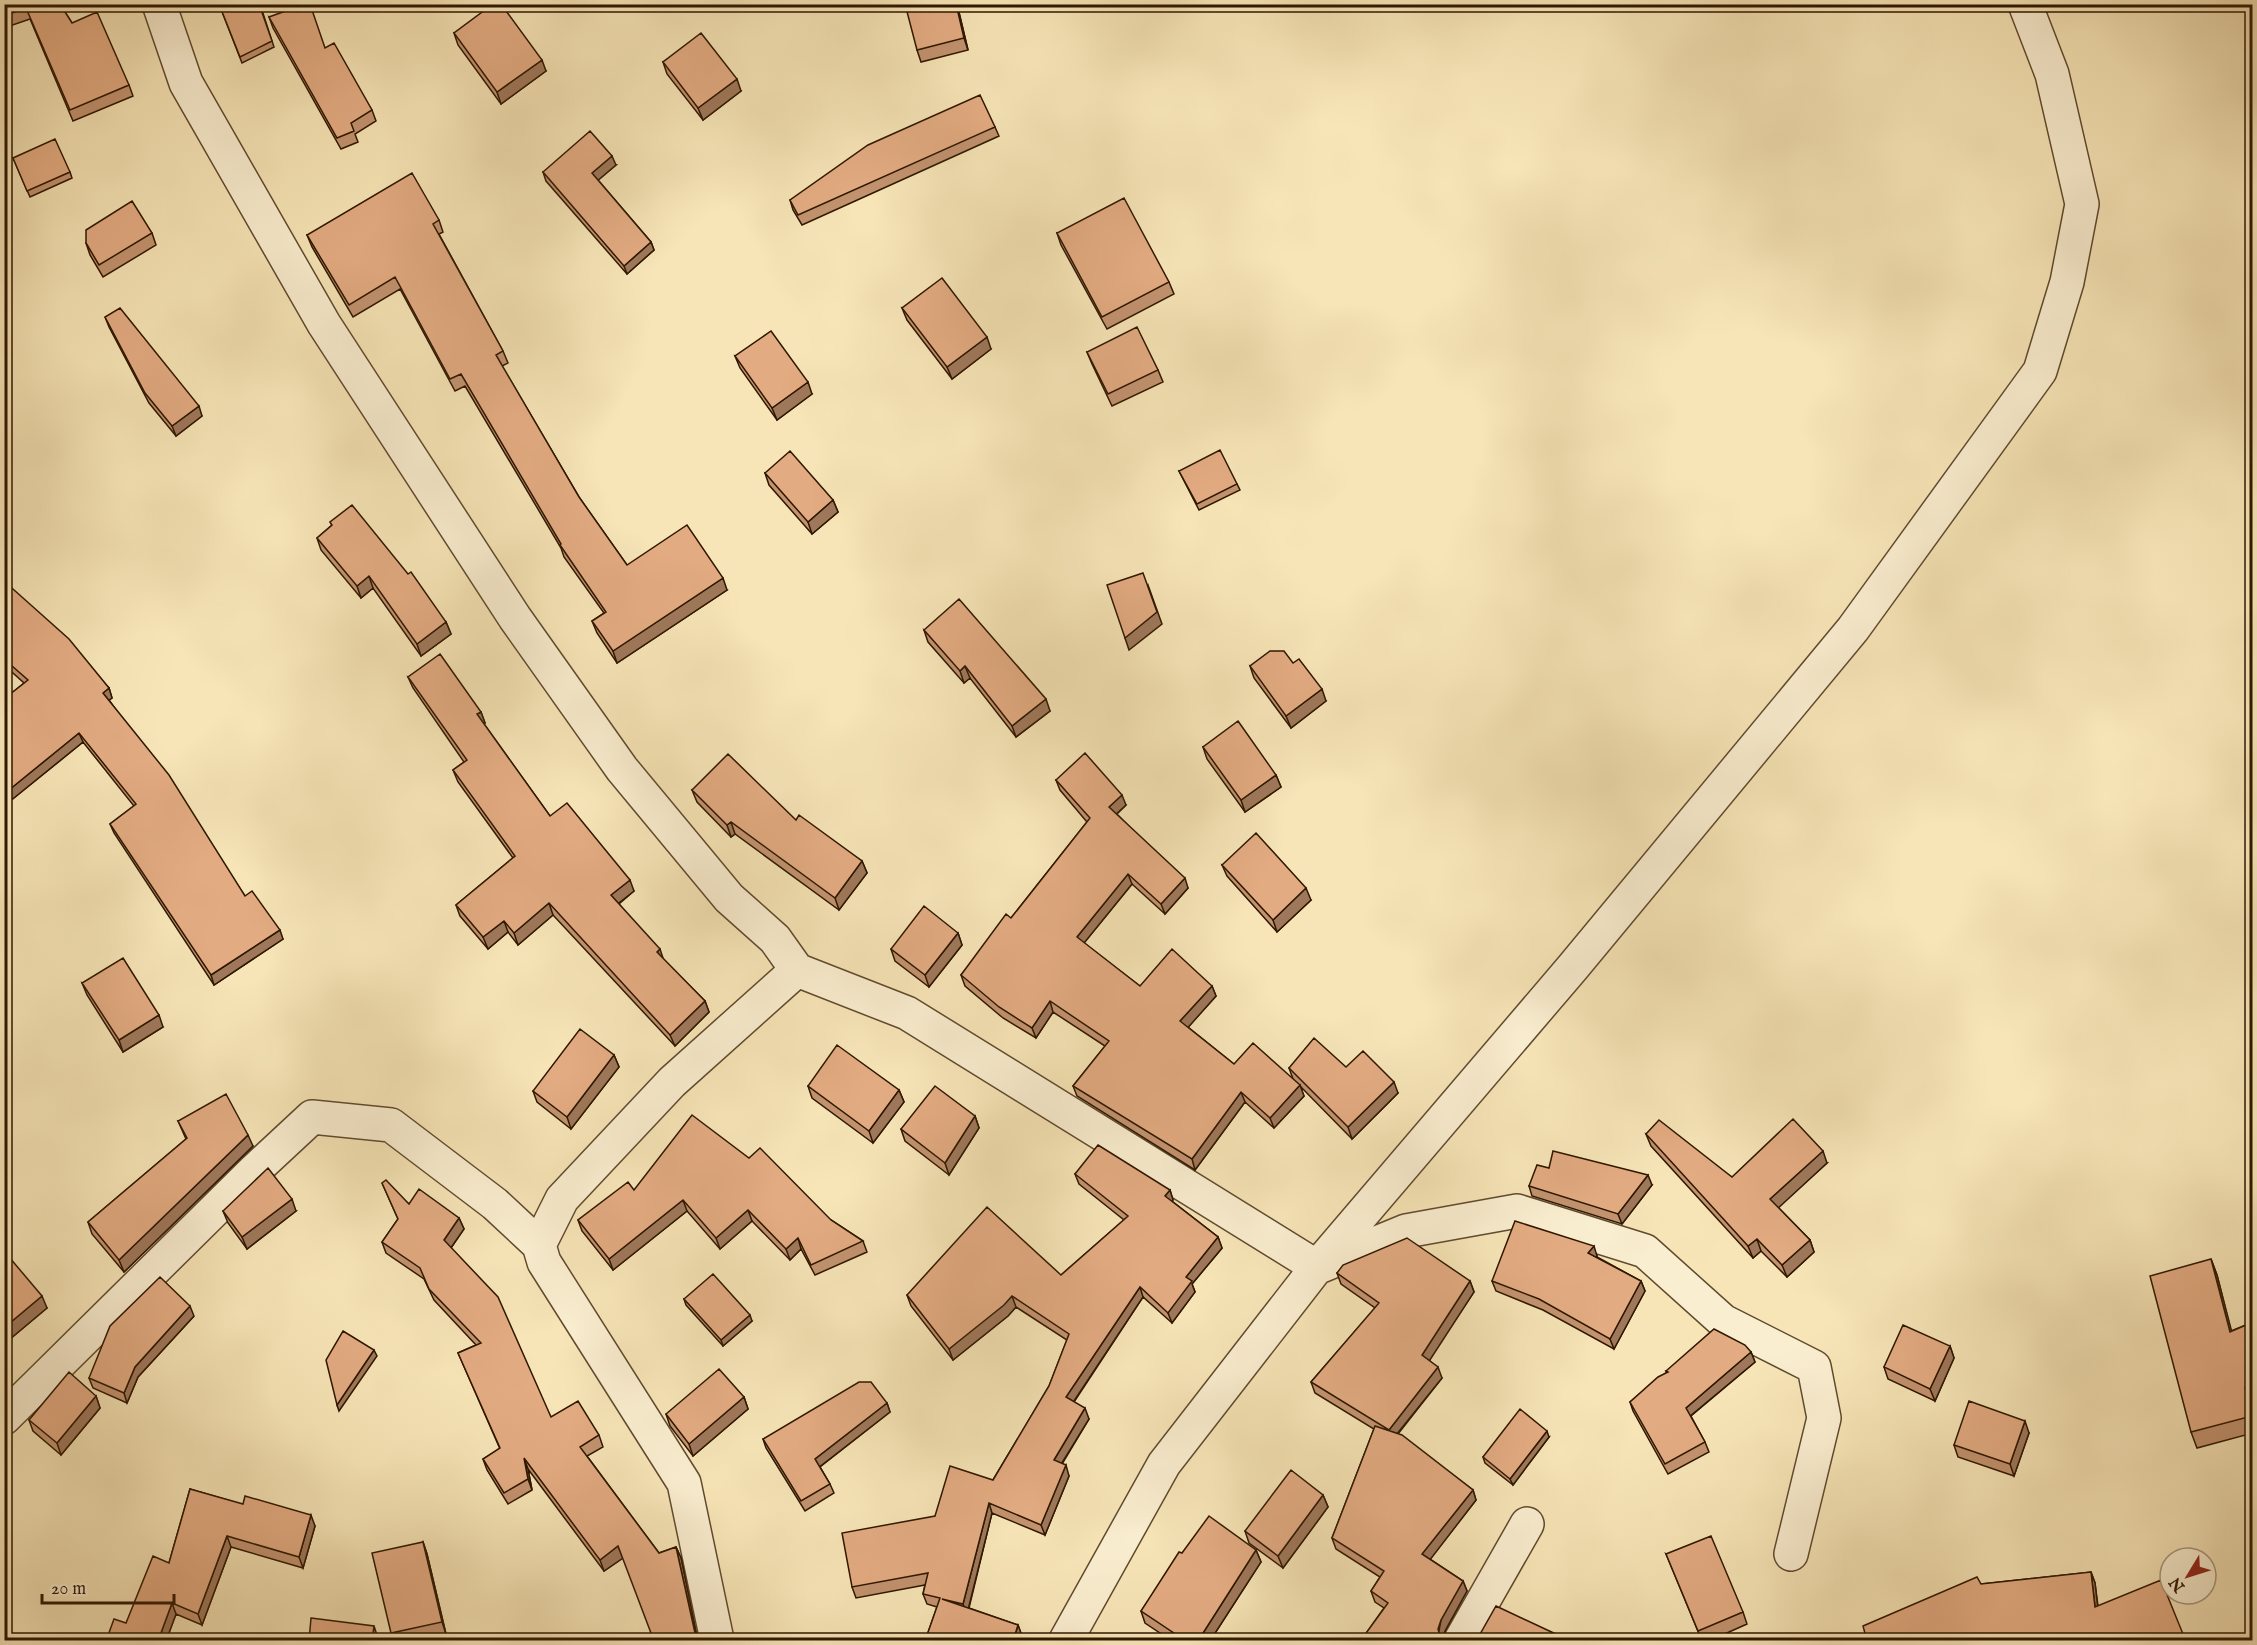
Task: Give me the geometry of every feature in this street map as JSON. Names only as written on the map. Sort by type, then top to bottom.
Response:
[{"type":"street","points":[[159,4],[186,83],[324,324],[508,608],[622,769],[729,898],[776,939],[797,970],[907,1013],[1317,1268]]},
{"type":"street","points":[[1066,1641],[1164,1464],[1317,1268],[1573,967],[1853,629],[2040,371],[2067,282],[2082,204],[2052,74],[2025,4]]},
{"type":"street","points":[[539,1245],[562,1199],[672,1082],[797,970]]},
{"type":"street","points":[[4,1418],[255,1170],[312,1117],[391,1125],[495,1204],[539,1245],[544,1262],[684,1483],[717,1641]]},
{"type":"street","points":[[1317,1268],[1406,1231],[1517,1211],[1645,1251],[1723,1321],[1814,1367],[1824,1418],[1791,1554]]},
{"type":"street","points":[[1461,1641],[1527,1524]]},
{"type":"building","points":[[4,4],[60,4],[72,23],[97,12],[129,85],[70,110],[26,8],[4,16]]},
{"type":"building","points":[[219,4],[259,4],[272,41],[240,57]]},
{"type":"building","points":[[310,4],[325,48],[334,43],[372,110],[351,123],[354,131],[337,138],[269,17]]},
{"type":"building","points":[[493,4],[501,4],[542,60],[497,92],[454,33]]},
{"type":"building","points":[[905,4],[956,4],[964,38],[917,50]]},
{"type":"building","points":[[701,33],[737,79],[698,108],[663,62]]},
{"type":"building","points":[[980,95],[995,127],[798,215],[790,200],[868,145]]},
{"type":"building","points":[[590,131],[612,156],[592,173],[651,242],[624,266],[543,172]]},
{"type":"building","points":[[55,139],[70,172],[27,191],[13,158]]},
{"type":"building","points":[[412,173],[439,220],[433,224],[503,351],[496,355],[579,497],[627,565],[687,525],[723,578],[613,651],[592,621],[606,612],[560,545],[461,374],[450,379],[395,277],[349,305],[307,235]]},
{"type":"building","points":[[1124,198],[1169,282],[1102,317],[1057,233]]},
{"type":"building","points":[[132,201],[152,233],[99,265],[86,243],[86,230]]},
{"type":"building","points":[[942,278],[987,337],[947,367],[902,308]]},
{"type":"building","points":[[120,308],[199,406],[172,426],[145,393],[105,317]]},
{"type":"building","points":[[1137,327],[1158,370],[1108,394],[1087,352]]},
{"type":"building","points":[[771,331],[808,382],[772,408],[735,356]]},
{"type":"building","points":[[1220,450],[1237,484],[1197,504],[1179,471]]},
{"type":"building","points":[[790,451],[833,500],[808,522],[765,473]]},
{"type":"building","points":[[352,505],[408,574],[411,572],[446,622],[417,644],[369,576],[357,586],[317,538],[332,525],[330,522]]},
{"type":"building","points":[[1143,573],[1157,612],[1125,638],[1107,585]]},
{"type":"building","points":[[4,581],[69,639],[109,688],[103,693],[169,775],[245,896],[252,891],[280,930],[211,975],[110,824],[136,804],[79,733],[4,794],[4,699],[28,680],[4,659]]},
{"type":"building","points":[[959,599],[1046,699],[1012,726],[965,666],[960,671],[924,630]]},
{"type":"building","points":[[1270,651],[1284,651],[1293,663],[1299,659],[1322,689],[1286,716],[1250,666]]},
{"type":"building","points":[[440,654],[481,712],[477,714],[550,816],[567,803],[630,880],[611,895],[660,949],[657,952],[705,1001],[670,1035],[549,903],[514,933],[504,921],[483,937],[456,905],[515,856],[453,770],[467,760],[408,677]]},
{"type":"building","points":[[1238,721],[1276,775],[1241,800],[1203,747]]},
{"type":"building","points":[[1085,753],[1122,795],[1109,807],[1185,878],[1161,904],[1128,874],[1077,937],[1140,986],[1172,949],[1212,986],[1180,1021],[1234,1064],[1253,1043],[1300,1085],[1270,1118],[1241,1092],[1192,1159],[1073,1086],[1109,1041],[1050,1001],[1032,1028],[999,1007],[961,975],[1006,914],[1011,918],[1090,818],[1056,780]]},
{"type":"building","points":[[728,754],[796,820],[799,815],[862,861],[835,898],[731,822],[727,825],[692,790]]},
{"type":"building","points":[[1256,833],[1306,888],[1273,920],[1222,865]]},
{"type":"building","points":[[924,906],[958,933],[925,975],[891,949]]},
{"type":"building","points":[[123,958],[159,1015],[119,1040],[82,983]]},
{"type":"building","points":[[580,1029],[614,1055],[567,1117],[533,1091]]},
{"type":"building","points":[[1314,1038],[1346,1067],[1363,1051],[1394,1082],[1348,1127],[1289,1068]]},
{"type":"building","points":[[837,1045],[899,1090],[869,1131],[808,1086]]},
{"type":"building","points":[[935,1086],[975,1116],[945,1163],[901,1129]]},
{"type":"building","points":[[226,1094],[248,1135],[119,1260],[88,1222],[187,1138],[178,1121]]},
{"type":"building","points":[[692,1115],[749,1158],[760,1148],[831,1220],[863,1241],[811,1265],[798,1238],[786,1249],[748,1210],[716,1238],[683,1200],[609,1259],[578,1220],[628,1182],[634,1190]]},
{"type":"building","points":[[1793,1119],[1823,1151],[1770,1199],[1810,1240],[1782,1265],[1757,1239],[1748,1246],[1646,1134],[1659,1120],[1732,1177]]},
{"type":"building","points":[[1098,1145],[1170,1190],[1165,1196],[1218,1237],[1186,1277],[1192,1281],[1168,1313],[1140,1287],[1066,1397],[1085,1408],[1054,1460],[1066,1465],[1041,1525],[989,1503],[963,1604],[942,1599],[1018,1625],[1013,1641],[925,1641],[940,1598],[923,1594],[928,1573],[852,1587],[842,1533],[935,1516],[950,1466],[993,1480],[1049,1386],[1069,1334],[1012,1296],[949,1349],[907,1295],[987,1207],[1061,1275],[1128,1216],[1075,1174]]},
{"type":"building","points":[[1553,1151],[1648,1175],[1618,1214],[1529,1186],[1537,1165],[1549,1168]]},
{"type":"building","points":[[268,1168],[292,1199],[242,1237],[223,1211]]},
{"type":"building","points":[[386,1180],[409,1204],[419,1189],[459,1218],[444,1240],[498,1297],[551,1417],[578,1401],[599,1435],[580,1447],[659,1553],[676,1547],[695,1633],[699,1641],[654,1641],[618,1546],[600,1560],[524,1458],[528,1479],[504,1493],[483,1459],[500,1448],[458,1353],[481,1343],[429,1289],[420,1268],[382,1242],[398,1219],[382,1183]]},
{"type":"building","points":[[1515,1221],[1594,1246],[1588,1253],[1641,1281],[1610,1339],[1539,1299],[1492,1281]]},
{"type":"building","points":[[1407,1238],[1470,1281],[1422,1355],[1438,1367],[1389,1430],[1311,1382],[1379,1303],[1337,1273],[1343,1265]]},
{"type":"building","points":[[4,1251],[42,1296],[5,1327],[4,1326]]},
{"type":"building","points":[[2211,1259],[2230,1332],[2253,1322],[2253,1385],[2245,1388],[2252,1416],[2191,1432],[2150,1276]]},
{"type":"building","points":[[713,1274],[750,1315],[721,1340],[684,1299]]},
{"type":"building","points":[[160,1277],[190,1306],[135,1367],[124,1393],[89,1378],[110,1326]]},
{"type":"building","points":[[1903,1325],[1950,1346],[1930,1389],[1884,1367]]},
{"type":"building","points":[[1714,1329],[1745,1345],[1751,1352],[1686,1408],[1705,1442],[1665,1464],[1630,1402],[1658,1377],[1668,1372],[1666,1371]]},
{"type":"building","points":[[343,1331],[374,1350],[337,1405],[326,1360]]},
{"type":"building","points":[[719,1369],[744,1397],[689,1444],[666,1414]]},
{"type":"building","points":[[69,1372],[96,1396],[57,1443],[29,1420]]},
{"type":"building","points":[[859,1382],[871,1382],[887,1403],[815,1459],[830,1484],[801,1501],[763,1439]]},
{"type":"building","points":[[1969,1401],[2025,1421],[2010,1464],[1954,1445]]},
{"type":"building","points":[[1520,1409],[1547,1431],[1510,1479],[1483,1457]]},
{"type":"building","points":[[1375,1426],[1402,1435],[1473,1490],[1422,1554],[1463,1581],[1441,1620],[1438,1629],[1440,1636],[1437,1641],[1371,1641],[1364,1636],[1388,1603],[1371,1591],[1384,1571],[1332,1538]]},
{"type":"building","points":[[1291,1470],[1323,1495],[1278,1556],[1245,1531]]},
{"type":"building","points":[[190,1489],[243,1504],[245,1496],[311,1515],[299,1557],[227,1536],[198,1614],[172,1603],[158,1641],[106,1641],[114,1619],[126,1623],[153,1556],[169,1563]]},
{"type":"building","points":[[1209,1516],[1256,1550],[1198,1641],[1186,1641],[1141,1611],[1179,1552],[1182,1553]]},
{"type":"building","points":[[1711,1536],[1743,1612],[1698,1631],[1666,1554]]},
{"type":"building","points":[[423,1542],[442,1622],[391,1633],[372,1553]]},
{"type":"building","points":[[2091,1572],[2095,1607],[2158,1581],[2158,1606],[2172,1606],[2183,1634],[2166,1641],[1867,1641],[1863,1626],[1977,1577],[1981,1584]]},
{"type":"building","points":[[1496,1606],[1560,1636],[1558,1641],[1488,1641],[1479,1636]]},
{"type":"building","points":[[311,1618],[374,1626],[372,1641],[309,1641]]}]
